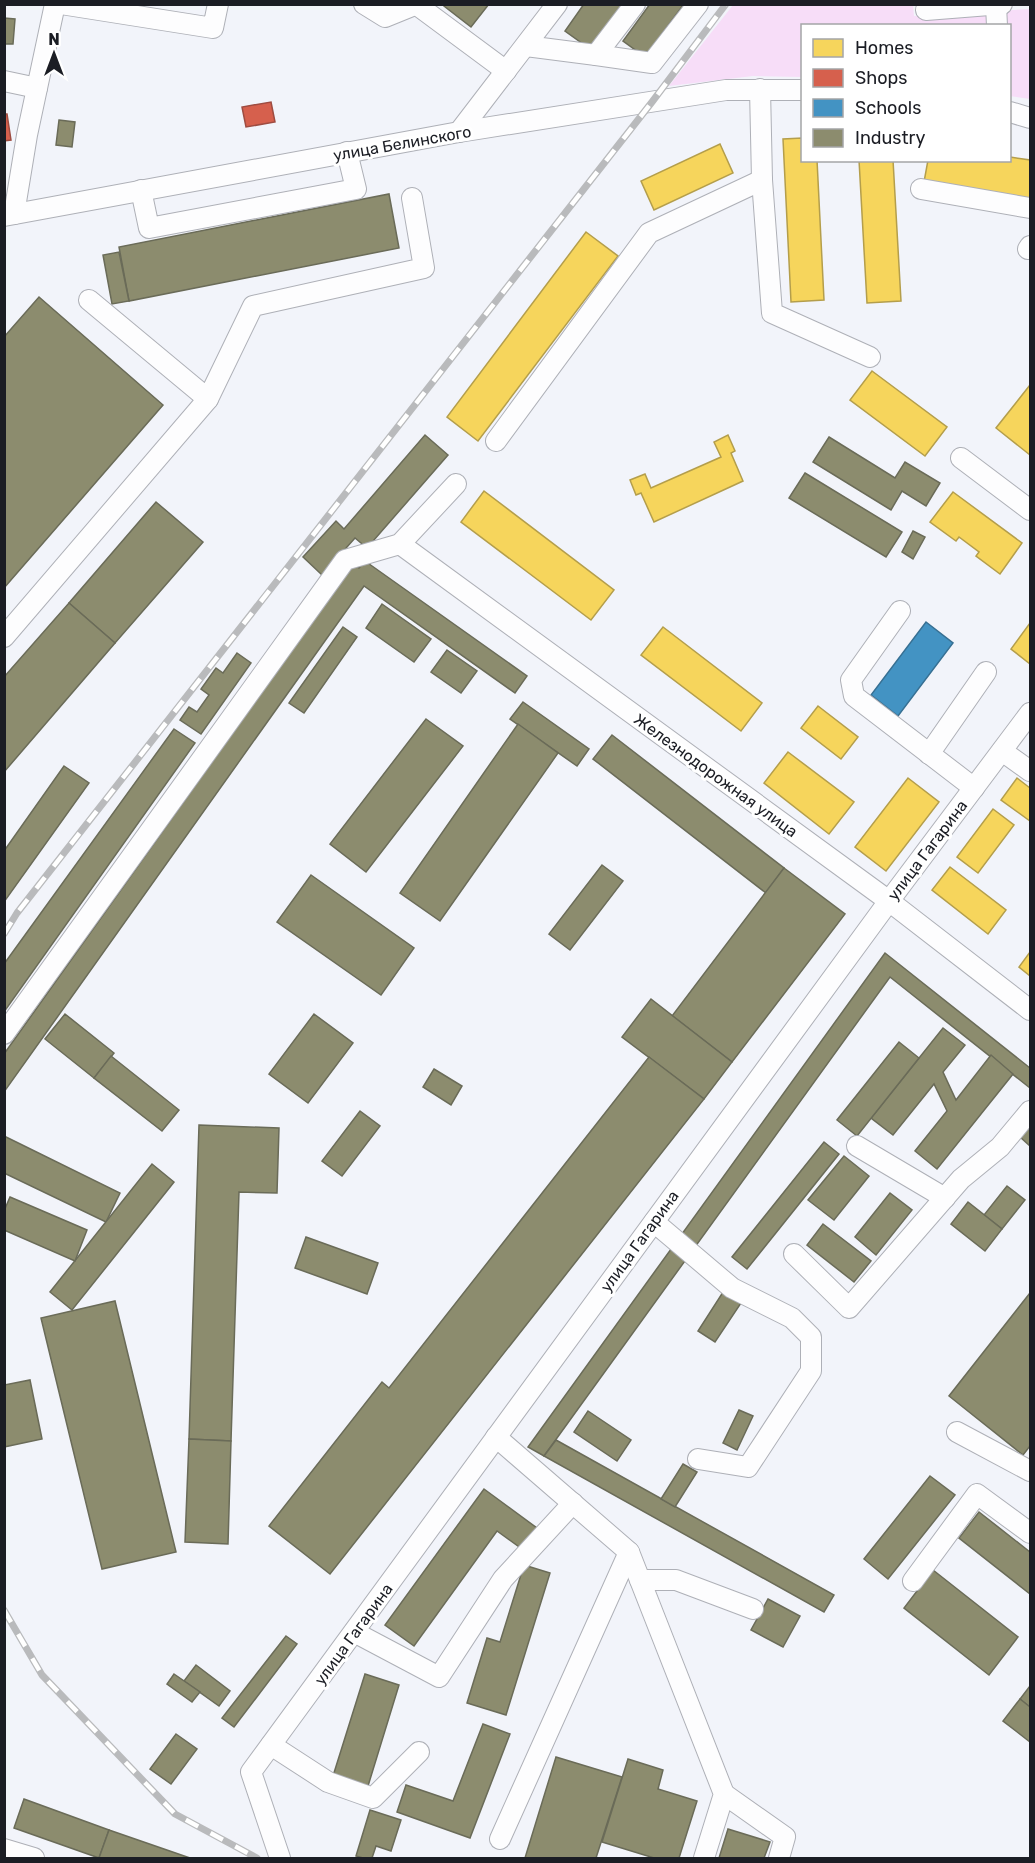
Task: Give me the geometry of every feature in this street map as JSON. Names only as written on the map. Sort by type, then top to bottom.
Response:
[{"type":"street","points":[[9,215],[55,4]]},
{"type":"street","points":[[61,4],[213,28],[218,4]]},
{"type":"street","points":[[364,4],[385,17],[417,5],[506,71]]},
{"type":"street","points":[[459,132],[557,4]]},
{"type":"street","points":[[596,56],[634,4]]},
{"type":"street","points":[[526,46],[651,63],[698,4]]},
{"type":"street","points":[[926,10],[1002,4]]},
{"type":"street","points":[[996,5],[997,24]]},
{"type":"street","points":[[4,81],[37,88]]},
{"type":"street","points":[[760,89],[762,180],[772,314],[870,357]]},
{"type":"street","name":"улица Белинского","points":[[9,215],[459,132],[726,90],[801,90]]},
{"type":"street","points":[[1011,112],[1030,118]]},
{"type":"street","points":[[141,190],[149,228],[356,189],[347,152]]},
{"type":"street","points":[[496,441],[649,232],[762,180]]},
{"type":"street","points":[[921,189],[1030,208]]},
{"type":"street","points":[[4,637],[208,399],[253,306],[424,268],[412,198]]},
{"type":"street","points":[[89,300],[208,399]]},
{"type":"street","points":[[961,458],[1030,510]]},
{"type":"street","points":[[4,1034],[345,560],[400,544],[456,484]]},
{"type":"street","name":"Железнодорожная улица","points":[[400,544],[889,901],[1030,1010]]},
{"type":"street","points":[[900,611],[851,680],[854,696],[974,788]]},
{"type":"street","points":[[929,754],[986,672]]},
{"type":"street","name":"улица Гагарина","points":[[275,1853],[251,1772],[889,901],[1030,713]]},
{"type":"street","points":[[1002,751],[1030,771]]},
{"type":"street","points":[[794,1254],[849,1308],[961,1179],[1000,1147],[1030,1111]]},
{"type":"street","points":[[857,1146],[945,1198]]},
{"type":"street","points":[[654,1222],[732,1288],[792,1318],[811,1337],[811,1371],[748,1467],[698,1459]]},
{"type":"street","points":[[957,1432],[1030,1471]]},
{"type":"street","points":[[496,1437],[629,1552],[724,1794],[785,1837],[779,1858]]},
{"type":"street","points":[[913,1581],[977,1494],[1030,1533]]},
{"type":"street","points":[[354,1632],[439,1677],[503,1578],[573,1503]]},
{"type":"street","points":[[500,1839],[629,1552]]},
{"type":"street","points":[[640,1580],[676,1580],[753,1609]]},
{"type":"street","points":[[272,1745],[328,1782],[372,1798],[419,1752]]},
{"type":"street","points":[[704,1858],[724,1794]]},
{"type":"street","points":[[4,1849],[34,1858]]},
{"type":"shaded area","points":[[733,5],[913,5],[914,16],[1030,9],[1030,99],[1011,96],[1011,24],[801,24],[801,77],[753,76],[669,86]]},
{"type":"building: Homes","points":[[801,138],[801,162],[817,162],[824,300],[791,302],[783,139]]},
{"type":"building: Homes","points":[[720,144],[733,173],[654,210],[641,181]]},
{"type":"building: Homes","points":[[1011,157],[1030,160],[1030,199],[924,182],[928,162],[1011,162]]},
{"type":"building: Homes","points":[[859,162],[893,162],[901,301],[867,303]]},
{"type":"building: Homes","points":[[586,232],[618,256],[478,441],[447,417]]},
{"type":"building: Homes","points":[[872,371],[947,427],[925,456],[850,400]]},
{"type":"building: Homes","points":[[1030,385],[1030,455],[996,428]]},
{"type":"building: Homes","points":[[728,435],[735,451],[731,453],[743,481],[654,522],[641,493],[636,495],[630,480],[645,474],[651,488],[721,457],[714,442]]},
{"type":"building: Homes","points":[[484,491],[614,590],[591,620],[461,522]]},
{"type":"building: Homes","points":[[953,492],[1022,543],[1000,574],[976,556],[979,552],[959,537],[956,541],[930,522]]},
{"type":"building: Homes","points":[[1030,623],[1030,664],[1011,649]]},
{"type":"building: Homes","points":[[663,627],[762,703],[741,731],[641,655]]},
{"type":"building: Homes","points":[[818,706],[858,737],[841,759],[801,728]]},
{"type":"building: Homes","points":[[788,752],[854,802],[829,834],[764,783]]},
{"type":"building: Homes","points":[[908,778],[939,802],[886,871],[855,847]]},
{"type":"building: Homes","points":[[1017,778],[1030,788],[1030,821],[1001,800]]},
{"type":"building: Homes","points":[[993,809],[1014,825],[978,873],[957,857]]},
{"type":"building: Homes","points":[[950,867],[1006,910],[988,934],[932,890]]},
{"type":"building: Homes","points":[[1030,952],[1030,976],[1019,967]]},
{"type":"building: Shops","points":[[271,102],[275,122],[246,127],[242,107]]},
{"type":"building: Shops","points":[[4,114],[7,114],[11,140],[4,141]]},
{"type":"building: Schools","points":[[926,622],[953,643],[898,716],[871,695]]},
{"type":"building: Industry","points":[[445,4],[489,4],[471,27],[444,6]]},
{"type":"building: Industry","points":[[584,4],[623,4],[590,49],[565,31]]},
{"type":"building: Industry","points":[[650,4],[684,4],[645,57],[623,41]]},
{"type":"building: Industry","points":[[4,18],[15,19],[13,44],[4,44]]},
{"type":"building: Industry","points":[[59,120],[75,122],[72,147],[56,145]]},
{"type":"building: Industry","points":[[389,194],[399,248],[129,301],[119,247]]},
{"type":"building: Industry","points":[[119,252],[129,301],[112,304],[103,255]]},
{"type":"building: Industry","points":[[39,297],[163,405],[4,588],[4,337]]},
{"type":"building: Industry","points":[[425,435],[448,455],[367,548],[355,538],[322,575],[303,557],[336,521],[344,529]]},
{"type":"building: Industry","points":[[829,437],[895,478],[905,462],[940,483],[926,506],[902,491],[891,510],[813,462]]},
{"type":"building: Industry","points":[[805,473],[902,532],[886,557],[789,498]]},
{"type":"building: Industry","points":[[156,502],[203,542],[115,643],[69,603]]},
{"type":"building: Industry","points":[[913,531],[925,537],[913,559],[902,552]]},
{"type":"building: Industry","points":[[365,561],[527,676],[515,693],[364,586],[4,1092],[4,1054],[353,564],[359,568]]},
{"type":"building: Industry","points":[[69,603],[115,643],[4,772],[4,677]]},
{"type":"building: Industry","points":[[382,604],[431,639],[414,662],[366,628]]},
{"type":"building: Industry","points":[[343,627],[357,637],[304,713],[289,703]]},
{"type":"building: Industry","points":[[447,650],[477,671],[461,693],[431,672]]},
{"type":"building: Industry","points":[[237,653],[251,663],[201,734],[180,720],[189,707],[197,712],[209,695],[201,689],[216,668],[223,673]]},
{"type":"building: Industry","points":[[523,702],[589,749],[577,766],[510,719]]},
{"type":"building: Industry","points":[[426,719],[463,746],[366,872],[330,844]]},
{"type":"building: Industry","points":[[518,724],[558,753],[440,921],[400,893]]},
{"type":"building: Industry","points":[[174,729],[195,743],[4,1012],[4,964]]},
{"type":"building: Industry","points":[[612,735],[784,868],[766,893],[593,759]]},
{"type":"building: Industry","points":[[64,766],[89,783],[4,902],[4,851]]},
{"type":"building: Industry","points":[[602,865],[623,881],[570,950],[549,934]]},
{"type":"building: Industry","points":[[784,868],[845,914],[732,1062],[672,1016]]},
{"type":"building: Industry","points":[[311,875],[414,948],[381,995],[277,922]]},
{"type":"building: Industry","points":[[885,953],[1030,1068],[1030,1088],[890,977],[544,1456],[528,1447]]},
{"type":"building: Industry","points":[[651,999],[732,1062],[704,1099],[622,1037]]},
{"type":"building: Industry","points":[[65,1014],[114,1053],[94,1078],[45,1039]]},
{"type":"building: Industry","points":[[314,1014],[353,1043],[308,1103],[269,1074]]},
{"type":"building: Industry","points":[[943,1028],[965,1045],[943,1072],[956,1100],[991,1055],[1013,1074],[937,1169],[915,1151],[947,1111],[934,1084],[893,1135],[871,1118]]},
{"type":"building: Industry","points":[[899,1042],[919,1058],[857,1136],[837,1120]]},
{"type":"building: Industry","points":[[111,1056],[179,1110],[162,1131],[94,1078]]},
{"type":"building: Industry","points":[[649,1057],[704,1099],[330,1574],[269,1526],[382,1382],[389,1388]]},
{"type":"building: Industry","points":[[434,1069],[462,1086],[451,1105],[423,1087]]},
{"type":"building: Industry","points":[[360,1111],[380,1126],[342,1176],[322,1161]]},
{"type":"building: Industry","points":[[1030,1124],[1030,1146],[1020,1137]]},
{"type":"building: Industry","points":[[199,1125],[279,1128],[277,1193],[239,1192],[231,1441],[189,1439]]},
{"type":"building: Industry","points":[[4,1136],[120,1193],[106,1222],[4,1173]]},
{"type":"building: Industry","points":[[824,1142],[839,1154],[747,1269],[732,1257]]},
{"type":"building: Industry","points":[[844,1156],[869,1176],[834,1220],[808,1200]]},
{"type":"building: Industry","points":[[152,1164],[174,1182],[72,1310],[50,1292]]},
{"type":"building: Industry","points":[[1007,1186],[1025,1200],[1002,1229],[984,1215]]},
{"type":"building: Industry","points":[[890,1193],[912,1210],[876,1255],[855,1237]]},
{"type":"building: Industry","points":[[10,1197],[87,1230],[75,1261],[4,1230],[4,1211]]},
{"type":"building: Industry","points":[[968,1202],[1002,1229],[985,1251],[951,1224]]},
{"type":"building: Industry","points":[[823,1224],[871,1261],[854,1282],[807,1245]]},
{"type":"building: Industry","points":[[306,1237],[378,1263],[367,1294],[295,1268]]},
{"type":"building: Industry","points":[[725,1289],[743,1300],[715,1342],[698,1331]]},
{"type":"building: Industry","points":[[1030,1293],[1030,1446],[1023,1455],[949,1396]]},
{"type":"building: Industry","points":[[115,1301],[176,1552],[102,1569],[41,1318]]},
{"type":"building: Industry","points":[[30,1380],[42,1439],[4,1447],[4,1385]]},
{"type":"building: Industry","points":[[739,1410],[753,1416],[737,1450],[723,1443]]},
{"type":"building: Industry","points":[[588,1411],[631,1440],[617,1461],[574,1432]]},
{"type":"building: Industry","points":[[189,1439],[231,1441],[228,1544],[185,1542]]},
{"type":"building: Industry","points":[[556,1440],[834,1595],[824,1612],[544,1456]]},
{"type":"building: Industry","points":[[683,1464],[697,1472],[675,1507],[661,1499]]},
{"type":"building: Industry","points":[[930,1476],[955,1495],[888,1579],[864,1559]]},
{"type":"building: Industry","points":[[484,1489],[537,1528],[522,1549],[497,1531],[414,1646],[385,1625]]},
{"type":"building: Industry","points":[[979,1512],[1030,1552],[1030,1594],[959,1538]]},
{"type":"building: Industry","points":[[524,1565],[550,1573],[506,1715],[467,1703],[487,1638],[500,1642]]},
{"type":"building: Industry","points":[[933,1570],[1018,1637],[989,1675],[904,1608]]},
{"type":"building: Industry","points":[[768,1599],[800,1616],[783,1647],[751,1630]]},
{"type":"building: Industry","points":[[286,1636],[297,1644],[234,1727],[222,1718]]},
{"type":"building: Industry","points":[[196,1665],[230,1691],[219,1706],[184,1681]]},
{"type":"building: Industry","points":[[174,1674],[200,1692],[192,1702],[167,1684]]},
{"type":"building: Industry","points":[[365,1674],[399,1685],[368,1786],[333,1776]]},
{"type":"building: Industry","points":[[1030,1686],[1030,1707],[1020,1699]]},
{"type":"building: Industry","points":[[1020,1699],[1030,1707],[1030,1742],[1003,1721]]},
{"type":"building: Industry","points":[[483,1724],[510,1734],[470,1838],[397,1812],[406,1785],[453,1801]]},
{"type":"building: Industry","points":[[176,1734],[197,1749],[171,1784],[150,1769]]},
{"type":"building: Industry","points":[[556,1757],[622,1777],[596,1858],[525,1858]]},
{"type":"building: Industry","points":[[628,1759],[663,1770],[658,1789],[697,1801],[679,1858],[654,1858],[602,1842]]},
{"type":"building: Industry","points":[[24,1799],[109,1830],[99,1858],[14,1828]]},
{"type":"building: Industry","points":[[370,1810],[401,1820],[391,1851],[376,1846],[372,1858],[363,1858],[356,1856]]},
{"type":"building: Industry","points":[[728,1829],[770,1842],[764,1858],[719,1858]]},
{"type":"building: Industry","points":[[109,1830],[190,1858],[99,1858]]},
{"type":"railway","points":[[4,934],[17,913],[652,102],[726,4]]},
{"type":"railway","points":[[4,1610],[42,1675],[175,1814],[257,1858]]}]
